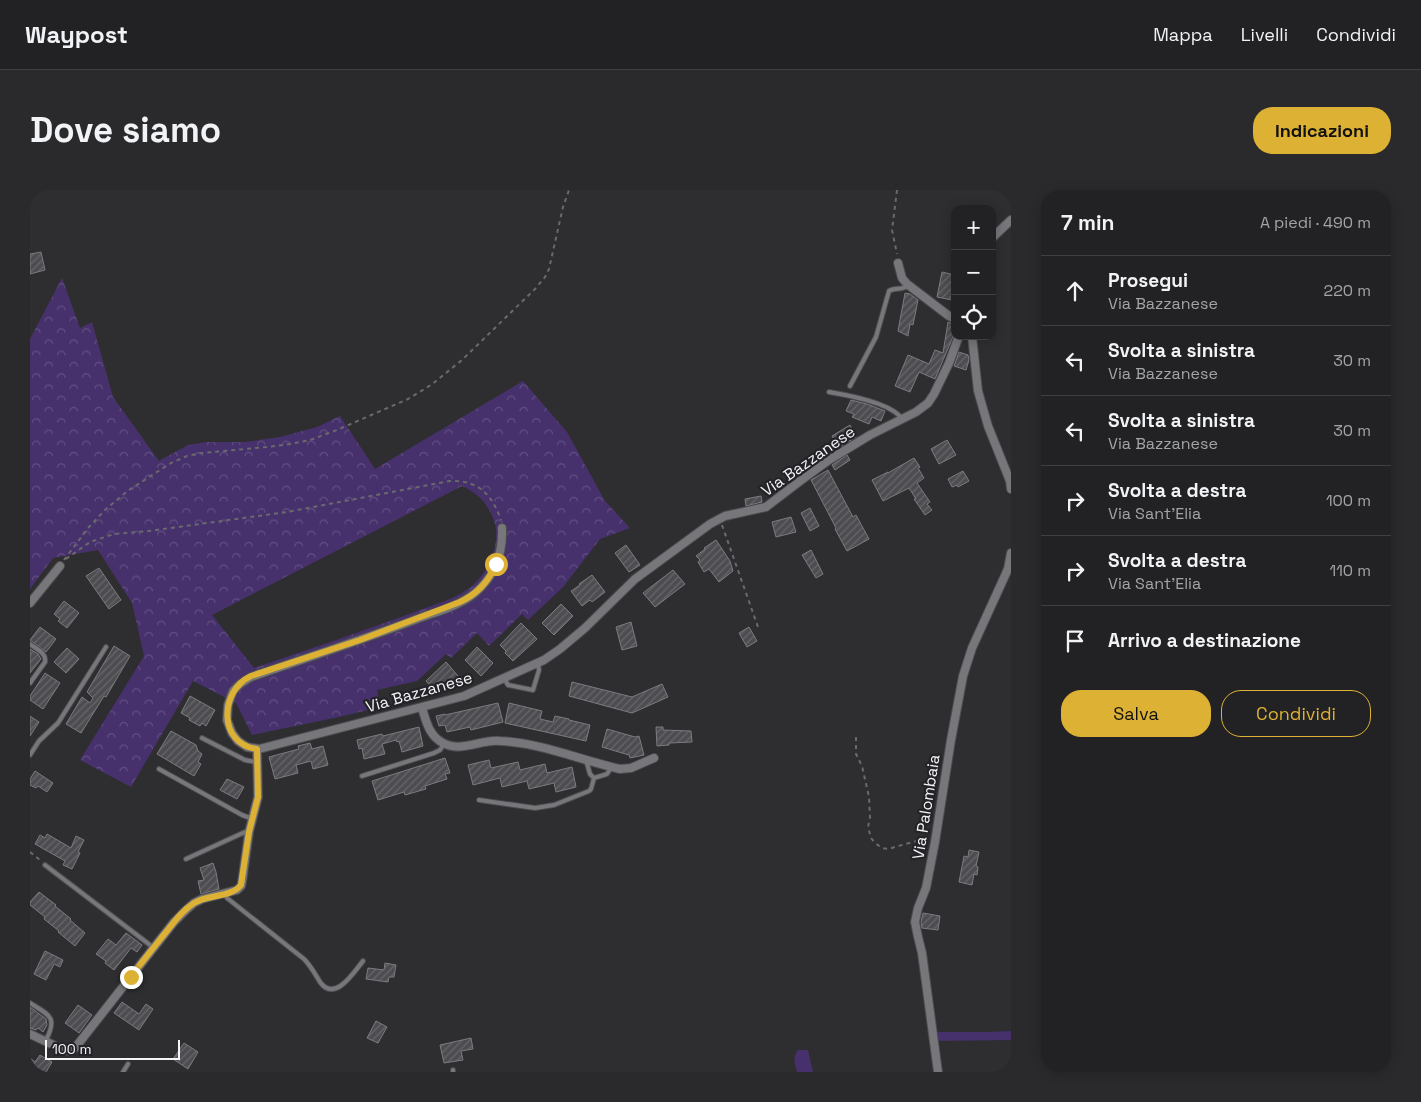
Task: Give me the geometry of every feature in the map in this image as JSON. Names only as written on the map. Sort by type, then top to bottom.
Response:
[{"type":"street","points":[[996,234],[1011,220]]},
{"type":"street","points":[[898,263],[902,278],[908,285],[951,317]]},
{"type":"street","name":"Via Bazzanese","points":[[257,749],[422,708],[472,693],[554,654],[576,636],[636,579],[710,524],[720,518],[767,507],[822,464],[865,438],[916,412],[930,400],[945,371],[957,340]]},
{"type":"street","points":[[972,340],[978,391],[988,426],[1010,481],[1011,489]]},
{"type":"street","points":[[30,1034],[64,1050],[71,1051],[177,919],[194,903],[202,899],[237,890],[241,885],[249,832],[258,794],[257,749],[245,746],[232,733],[227,713],[233,691],[251,676],[377,634],[466,599],[480,589],[493,571],[500,551],[502,528]]},
{"type":"street","name":"Via Palombaia","points":[[938,1072],[922,953],[915,922],[926,888],[963,676],[972,648],[1008,569],[1011,553]]},
{"type":"street","points":[[30,603],[60,566]]},
{"type":"street","points":[[422,708],[430,730],[444,744],[459,747],[494,741],[512,742],[620,769],[631,768],[654,758]]},
{"type":"lane","points":[[850,386],[876,337],[889,291],[903,289],[908,285]]},
{"type":"lane","points":[[829,392],[860,398],[894,411],[902,420]]},
{"type":"lane","points":[[30,644],[44,655],[46,660],[30,683]]},
{"type":"lane","points":[[30,755],[41,739],[58,723],[106,647]]},
{"type":"lane","points":[[504,678],[508,685],[533,690],[539,670],[537,663]]},
{"type":"lane","points":[[202,738],[246,761],[256,762]]},
{"type":"lane","points":[[362,776],[434,753],[440,750],[444,744]]},
{"type":"lane","points":[[586,760],[590,774],[594,778]]},
{"type":"lane","points":[[594,778],[607,774],[609,766]]},
{"type":"lane","points":[[159,769],[242,815],[253,819]]},
{"type":"lane","points":[[479,800],[531,808],[551,806],[589,791],[594,778]]},
{"type":"lane","points":[[186,860],[245,832],[249,832]]},
{"type":"lane","points":[[45,865],[154,948]]},
{"type":"lane","points":[[226,894],[226,897],[304,959],[325,987],[343,986],[362,961]]},
{"type":"lane","points":[[30,1003],[51,1018],[51,1028],[46,1040]]},
{"type":"lane","points":[[123,1072],[128,1064]]},
{"type":"path","points":[[60,566],[89,526],[106,508],[129,490],[187,456],[310,440],[408,399],[431,385],[462,360],[545,277],[549,269],[562,207],[569,190]]},
{"type":"path","points":[[897,190],[892,230],[898,263]]},
{"type":"path","points":[[60,566],[82,546],[98,538],[114,534],[142,532],[300,510],[450,481],[469,483],[485,492],[492,500],[499,514],[502,528]]},
{"type":"path","points":[[720,518],[758,627]]},
{"type":"path","points":[[856,737],[856,754],[862,766],[869,797],[870,818],[868,827],[875,844],[888,849],[936,836]]},
{"type":"path","points":[[30,852],[45,865]]},
{"type":"green space","points":[[62,278],[80,328],[92,322],[113,397],[159,461],[188,445],[206,442],[245,442],[280,437],[317,427],[340,416],[375,469],[523,381],[567,432],[605,501],[630,528],[600,539],[563,587],[528,620],[522,614],[489,646],[477,633],[451,658],[446,654],[417,681],[377,690],[380,707],[252,735],[236,703],[193,681],[131,787],[80,760],[144,656],[132,603],[98,550],[53,558],[30,589],[30,339]],"holes":[[[462,486],[469,489],[485,503],[492,515],[496,529],[494,552],[488,566],[479,579],[468,589],[453,598],[254,668],[212,615]]]},
{"type":"green space","points":[[1011,1031],[1011,1040],[936,1041],[935,1032],[987,1032]]},
{"type":"green space","points":[[798,1050],[808,1050],[813,1072],[797,1072],[795,1058]]},
{"type":"building","points":[[41,252],[45,270],[30,274],[30,254]]},
{"type":"building","points":[[942,272],[951,274],[951,300],[937,297]]},
{"type":"building","points":[[905,293],[918,300],[913,325],[910,324],[908,336],[898,331]]},
{"type":"building","points":[[948,322],[951,323],[952,340],[935,379],[919,372],[910,392],[895,386],[908,355],[929,364],[935,350],[943,353]]},
{"type":"building","points":[[959,352],[968,355],[969,360],[966,370],[954,366]]},
{"type":"building","points":[[851,400],[885,411],[881,421],[872,417],[869,424],[852,417],[854,414],[846,411]]},
{"type":"building","points":[[850,425],[856,437],[838,448],[832,436]]},
{"type":"building","points":[[947,440],[956,455],[939,464],[931,449]]},
{"type":"building","points":[[847,455],[850,460],[835,470],[832,465]]},
{"type":"building","points":[[914,458],[924,478],[917,483],[930,502],[927,504],[932,510],[925,515],[909,488],[883,501],[872,480]]},
{"type":"building","points":[[828,470],[853,517],[856,515],[869,539],[847,551],[811,480]]},
{"type":"building","points":[[963,471],[969,481],[958,487],[957,485],[952,487],[948,479]]},
{"type":"building","points":[[761,496],[762,502],[746,506],[745,499]]},
{"type":"building","points":[[810,508],[819,526],[810,531],[801,513]]},
{"type":"building","points":[[791,517],[796,532],[776,537],[772,522]]},
{"type":"building","points":[[716,540],[730,561],[733,571],[719,582],[709,569],[704,572],[698,562],[700,560],[696,556]]},
{"type":"building","points":[[626,545],[640,565],[629,572],[615,553]]},
{"type":"building","points":[[811,550],[823,574],[816,578],[802,555]]},
{"type":"building","points":[[99,568],[121,600],[109,609],[86,576]]},
{"type":"building","points":[[673,570],[685,584],[655,607],[643,593]]},
{"type":"building","points":[[592,575],[605,592],[592,602],[590,600],[582,606],[571,591]]},
{"type":"building","points":[[64,601],[79,613],[67,628],[58,621],[60,619],[54,614]]},
{"type":"building","points":[[561,604],[573,616],[554,635],[542,623]]},
{"type":"building","points":[[631,622],[637,646],[622,650],[616,627]]},
{"type":"building","points":[[521,623],[537,639],[513,661],[500,645]]},
{"type":"building","points":[[40,627],[56,639],[46,652],[30,640]]},
{"type":"building","points":[[749,627],[757,641],[747,647],[739,633]]},
{"type":"building","points":[[114,646],[130,656],[106,697],[104,696],[81,733],[66,724],[82,697],[90,703],[93,698],[87,692]]},
{"type":"building","points":[[477,647],[493,663],[481,676],[465,660]]},
{"type":"building","points":[[67,648],[79,659],[66,673],[54,662]]},
{"type":"building","points":[[30,649],[38,654],[41,659],[30,673]]},
{"type":"building","points":[[446,662],[458,676],[452,682],[450,679],[445,683],[443,681],[434,690],[426,681]]},
{"type":"building","points":[[45,673],[60,683],[43,709],[30,700],[30,696]]},
{"type":"building","points":[[572,682],[632,697],[662,684],[668,697],[632,713],[569,696]]},
{"type":"building","points":[[190,696],[215,710],[206,726],[202,723],[200,726],[181,713]]},
{"type":"building","points":[[498,703],[503,722],[471,730],[470,727],[447,732],[445,725],[439,726],[436,716],[445,715]]},
{"type":"building","points":[[509,703],[542,711],[540,719],[553,722],[555,716],[590,725],[586,741],[505,723]]},
{"type":"building","points":[[30,716],[39,722],[30,736]]},
{"type":"building","points":[[419,727],[423,746],[402,752],[399,741],[397,742],[396,740],[382,744],[385,754],[364,759],[362,748],[359,749],[357,740]]},
{"type":"building","points":[[656,727],[663,727],[663,730],[691,731],[692,742],[669,743],[669,745],[657,746]]},
{"type":"building","points":[[607,729],[635,737],[639,736],[644,755],[630,758],[629,755],[602,747]]},
{"type":"building","points":[[171,731],[196,745],[198,751],[202,754],[198,762],[201,764],[194,776],[157,754]]},
{"type":"building","points":[[310,743],[312,749],[323,746],[328,765],[313,769],[311,761],[296,765],[298,773],[275,779],[269,757],[299,749],[298,746]]},
{"type":"building","points":[[445,758],[450,773],[445,774],[447,779],[425,786],[426,789],[405,795],[404,792],[378,800],[372,781]]},
{"type":"building","points":[[489,760],[491,768],[518,762],[520,770],[545,764],[547,773],[572,767],[576,787],[556,792],[554,783],[529,789],[527,781],[502,787],[500,778],[473,785],[468,765]]},
{"type":"building","points":[[35,771],[53,783],[47,792],[38,786],[36,788],[30,785],[30,779]]},
{"type":"building","points":[[227,779],[244,787],[237,799],[220,790]]},
{"type":"building","points":[[47,834],[71,848],[76,836],[84,840],[72,869],[63,865],[65,861],[35,844],[40,835],[45,838]]},
{"type":"building","points":[[969,850],[979,852],[976,866],[978,867],[977,875],[974,874],[972,885],[959,882],[964,856],[968,857]]},
{"type":"building","points":[[213,863],[219,889],[201,894],[198,881],[204,880],[200,868]]},
{"type":"building","points":[[39,892],[56,905],[85,933],[75,946],[30,905],[30,902]]},
{"type":"building","points":[[923,913],[940,916],[938,930],[922,928]]},
{"type":"building","points":[[126,933],[142,945],[137,952],[131,948],[114,970],[96,954],[108,939],[116,945]]},
{"type":"building","points":[[45,951],[63,960],[60,967],[54,964],[46,980],[34,974]]},
{"type":"building","points":[[385,963],[396,965],[394,977],[389,977],[388,982],[366,979],[368,968],[384,970]]},
{"type":"building","points":[[122,1002],[139,1014],[146,1004],[153,1009],[139,1030],[114,1013]]},
{"type":"building","points":[[78,1005],[92,1015],[79,1033],[65,1023]]},
{"type":"building","points":[[30,1007],[46,1019],[47,1025],[43,1032],[38,1028],[36,1030],[30,1028]]},
{"type":"building","points":[[376,1021],[387,1027],[378,1043],[367,1038]]},
{"type":"building","points":[[471,1038],[473,1049],[461,1051],[463,1060],[444,1063],[440,1045]]},
{"type":"building","points":[[184,1043],[198,1052],[188,1069],[173,1059]]},
{"type":"building","points":[[40,1055],[52,1062],[46,1072],[35,1072],[30,1069],[30,1058],[35,1062]]},
{"type":"route","points":[[131,977],[189,906],[202,899],[233,891],[241,885],[249,832],[257,804],[258,791],[257,749],[245,746],[238,741],[228,723],[229,702],[237,686],[251,676],[360,640],[460,602],[474,594],[482,586],[496,564]]}]
